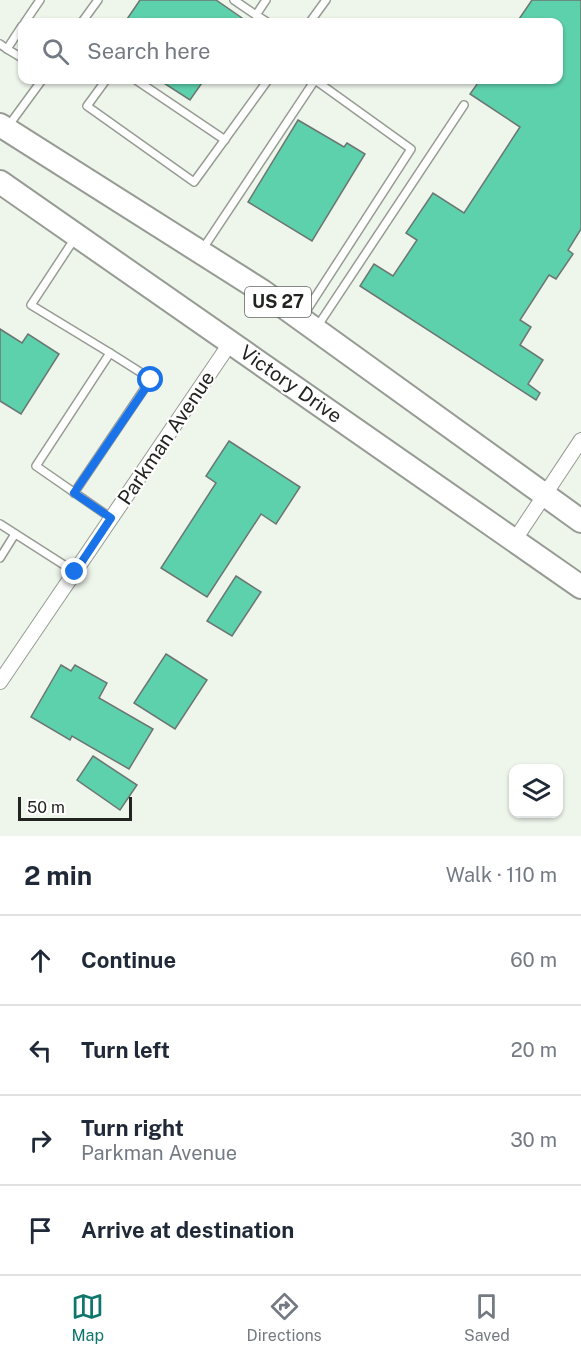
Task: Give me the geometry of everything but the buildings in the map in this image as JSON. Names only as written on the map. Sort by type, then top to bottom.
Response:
[{"type":"highway","name":"US 27","points":[[3,128],[201,252],[308,324],[581,521]]},
{"type":"highway","name":"Victory Drive","points":[[0,182],[581,587]]},
{"type":"street","name":"Parkman Avenue","points":[[0,682],[231,342]]},
{"type":"street","points":[[514,541],[581,440]]},
{"type":"lane","points":[[28,18],[40,0]]},
{"type":"lane","points":[[85,18],[98,0]]},
{"type":"lane","points":[[234,0],[261,18]]},
{"type":"lane","points":[[256,15],[266,0]]},
{"type":"lane","points":[[313,18],[326,0]]},
{"type":"lane","points":[[7,49],[18,33]]},
{"type":"lane","points":[[0,44],[18,56]]},
{"type":"lane","points":[[3,128],[39,84]]},
{"type":"lane","points":[[103,84],[87,106],[194,182],[265,84]]},
{"type":"lane","points":[[142,84],[225,140]]},
{"type":"lane","points":[[201,252],[312,84]]},
{"type":"lane","points":[[308,324],[411,149],[321,84]]},
{"type":"lane","points":[[308,324],[464,105]]},
{"type":"lane","points":[[74,493],[151,380],[31,305],[76,236]]},
{"type":"lane","points":[[110,353],[36,466],[111,518]]},
{"type":"lane","points":[[0,524],[75,572]]},
{"type":"lane","points":[[0,558],[15,534]]},
{"type":"route","points":[[75,572],[111,518],[74,493],[151,380]]}]
